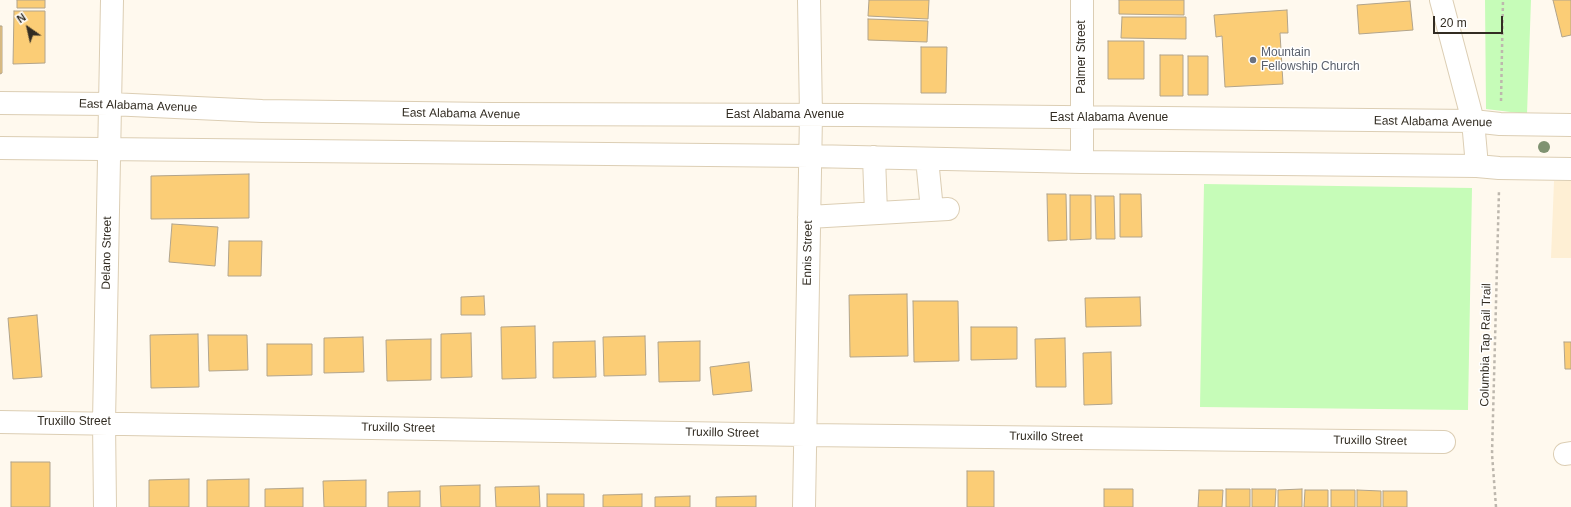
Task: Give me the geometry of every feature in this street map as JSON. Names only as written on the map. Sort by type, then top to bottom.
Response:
[{"type":"street","name":"Delano Street","points":[[105,507],[104,422],[112,0]]},
{"type":"street","name":"Ennis Street","points":[[804,507],[811,115],[809,0]]},
{"type":"street","name":"Palmer Street","points":[[1082,0],[1082,162]]},
{"type":"street","points":[[1441,0],[1473,121],[1477,166]]},
{"type":"street","name":"East Alabama Avenue","points":[[0,103],[110,104],[278,111],[492,114],[811,115],[1473,121],[1500,124],[1571,125]]},
{"type":"street","points":[[0,148],[810,156],[1082,162],[1477,166],[1499,168],[1571,169]]},
{"type":"street","points":[[874,158],[876,213]]},
{"type":"street","points":[[809,217],[940,210],[927,159]]},
{"type":"street","name":"Truxillo Street","points":[[0,422],[104,422],[806,435],[1444,442]]},
{"type":"path","points":[[1500,108],[1502,0]]},
{"type":"path","name":"Columbia Tap Rail Trail","points":[[1496,507],[1492,454],[1499,183]]},
{"type":"shaded area","points":[[1554,181],[1571,181],[1571,258],[1551,258]]},
{"type":"green space","points":[[1485,0],[1531,0],[1527,114],[1486,109]]},
{"type":"green space","points":[[1204,184],[1472,188],[1468,410],[1200,407]]},
{"type":"building","points":[[17,0],[45,0],[45,8],[17,8]]},
{"type":"building","points":[[869,0],[929,0],[928,19],[868,16]]},
{"type":"building","points":[[1119,0],[1184,0],[1184,15],[1119,14]]},
{"type":"building","points":[[1553,0],[1571,0],[1571,35],[1562,37]]},
{"type":"building","points":[[1410,1],[1413,30],[1359,34],[1357,5]]},
{"type":"building","name":"Mountain Fellowship Church","points":[[1287,10],[1288,33],[1280,33],[1283,84],[1225,87],[1222,36],[1216,37],[1214,15]]},
{"type":"building","points":[[14,11],[45,11],[45,63],[13,64]]},
{"type":"building","points":[[1122,17],[1186,17],[1186,39],[1121,38]]},
{"type":"building","points":[[868,19],[928,21],[927,42],[868,40]]},
{"type":"building","points":[[0,26],[2,26],[2,73],[0,74]]},
{"type":"building","points":[[1108,41],[1144,41],[1144,79],[1108,79]]},
{"type":"building","points":[[921,47],[947,47],[946,93],[921,93]]},
{"type":"building","points":[[1160,55],[1183,55],[1183,96],[1160,96]]},
{"type":"building","points":[[1188,56],[1208,56],[1208,95],[1188,95]]},
{"type":"building","points":[[249,174],[249,218],[151,219],[151,176]]},
{"type":"building","points":[[1047,194],[1066,194],[1067,240],[1048,241]]},
{"type":"building","points":[[1120,194],[1141,194],[1142,237],[1120,237]]},
{"type":"building","points":[[1070,195],[1091,195],[1091,239],[1070,240]]},
{"type":"building","points":[[1095,196],[1114,196],[1115,239],[1096,239]]},
{"type":"building","points":[[172,224],[218,227],[215,266],[169,262]]},
{"type":"building","points":[[229,241],[262,241],[261,276],[228,276]]},
{"type":"building","points":[[907,294],[908,356],[850,357],[849,295]]},
{"type":"building","points":[[484,296],[485,315],[461,315],[461,297]]},
{"type":"building","points":[[1140,297],[1141,326],[1086,327],[1085,298]]},
{"type":"building","points":[[913,301],[958,301],[959,361],[914,362]]},
{"type":"building","points":[[37,315],[42,377],[13,379],[8,318]]},
{"type":"building","points":[[535,326],[536,378],[502,379],[501,327]]},
{"type":"building","points":[[971,327],[1017,327],[1017,359],[971,360]]},
{"type":"building","points":[[471,333],[472,377],[441,378],[441,334]]},
{"type":"building","points":[[198,334],[199,387],[151,388],[150,335]]},
{"type":"building","points":[[208,335],[247,335],[248,370],[209,371]]},
{"type":"building","points":[[645,336],[646,375],[604,376],[603,337]]},
{"type":"building","points":[[363,337],[364,372],[324,373],[324,338]]},
{"type":"building","points":[[1065,338],[1066,387],[1036,387],[1035,339]]},
{"type":"building","points":[[431,339],[431,380],[387,381],[386,340]]},
{"type":"building","points":[[595,341],[596,377],[553,378],[553,342]]},
{"type":"building","points":[[700,341],[700,381],[659,382],[658,342]]},
{"type":"building","points":[[1564,342],[1571,342],[1571,369],[1565,369]]},
{"type":"building","points":[[267,344],[312,344],[312,375],[267,376]]},
{"type":"building","points":[[1111,352],[1112,404],[1084,405],[1083,353]]},
{"type":"building","points":[[749,362],[752,391],[713,395],[710,367]]},
{"type":"building","points":[[11,462],[50,462],[50,507],[11,507]]},
{"type":"building","points":[[967,471],[994,471],[994,507],[967,507]]},
{"type":"building","points":[[189,479],[189,507],[149,507],[149,480]]},
{"type":"building","points":[[249,479],[249,507],[207,507],[207,480]]},
{"type":"building","points":[[366,480],[366,507],[324,507],[323,481]]},
{"type":"building","points":[[480,485],[480,507],[441,507],[440,486]]},
{"type":"building","points":[[539,486],[540,507],[496,507],[495,487]]},
{"type":"building","points":[[303,488],[303,507],[265,507],[265,489]]},
{"type":"building","points":[[1104,489],[1133,489],[1133,507],[1104,507]]},
{"type":"building","points":[[1226,489],[1250,489],[1250,507],[1226,507]]},
{"type":"building","points":[[1252,489],[1276,489],[1275,507],[1252,507]]},
{"type":"building","points":[[1302,489],[1302,507],[1278,507],[1278,490]]},
{"type":"building","points":[[1199,490],[1223,490],[1222,507],[1198,507]]},
{"type":"building","points":[[1305,490],[1328,490],[1328,507],[1304,507]]},
{"type":"building","points":[[1331,490],[1355,490],[1355,507],[1331,507]]},
{"type":"building","points":[[1357,490],[1381,491],[1381,507],[1357,507]]},
{"type":"building","points":[[420,491],[420,507],[388,507],[388,492]]},
{"type":"building","points":[[1383,491],[1407,491],[1407,507],[1383,507]]},
{"type":"building","points":[[547,494],[584,494],[584,507],[547,507]]},
{"type":"building","points":[[642,494],[642,507],[603,507],[603,495]]},
{"type":"building","points":[[690,496],[690,507],[655,507],[655,497]]},
{"type":"building","points":[[756,496],[756,507],[716,507],[716,497]]},
{"type":"place","name":"Mountain Fellowship Church","points":[[1253,60]]}]
